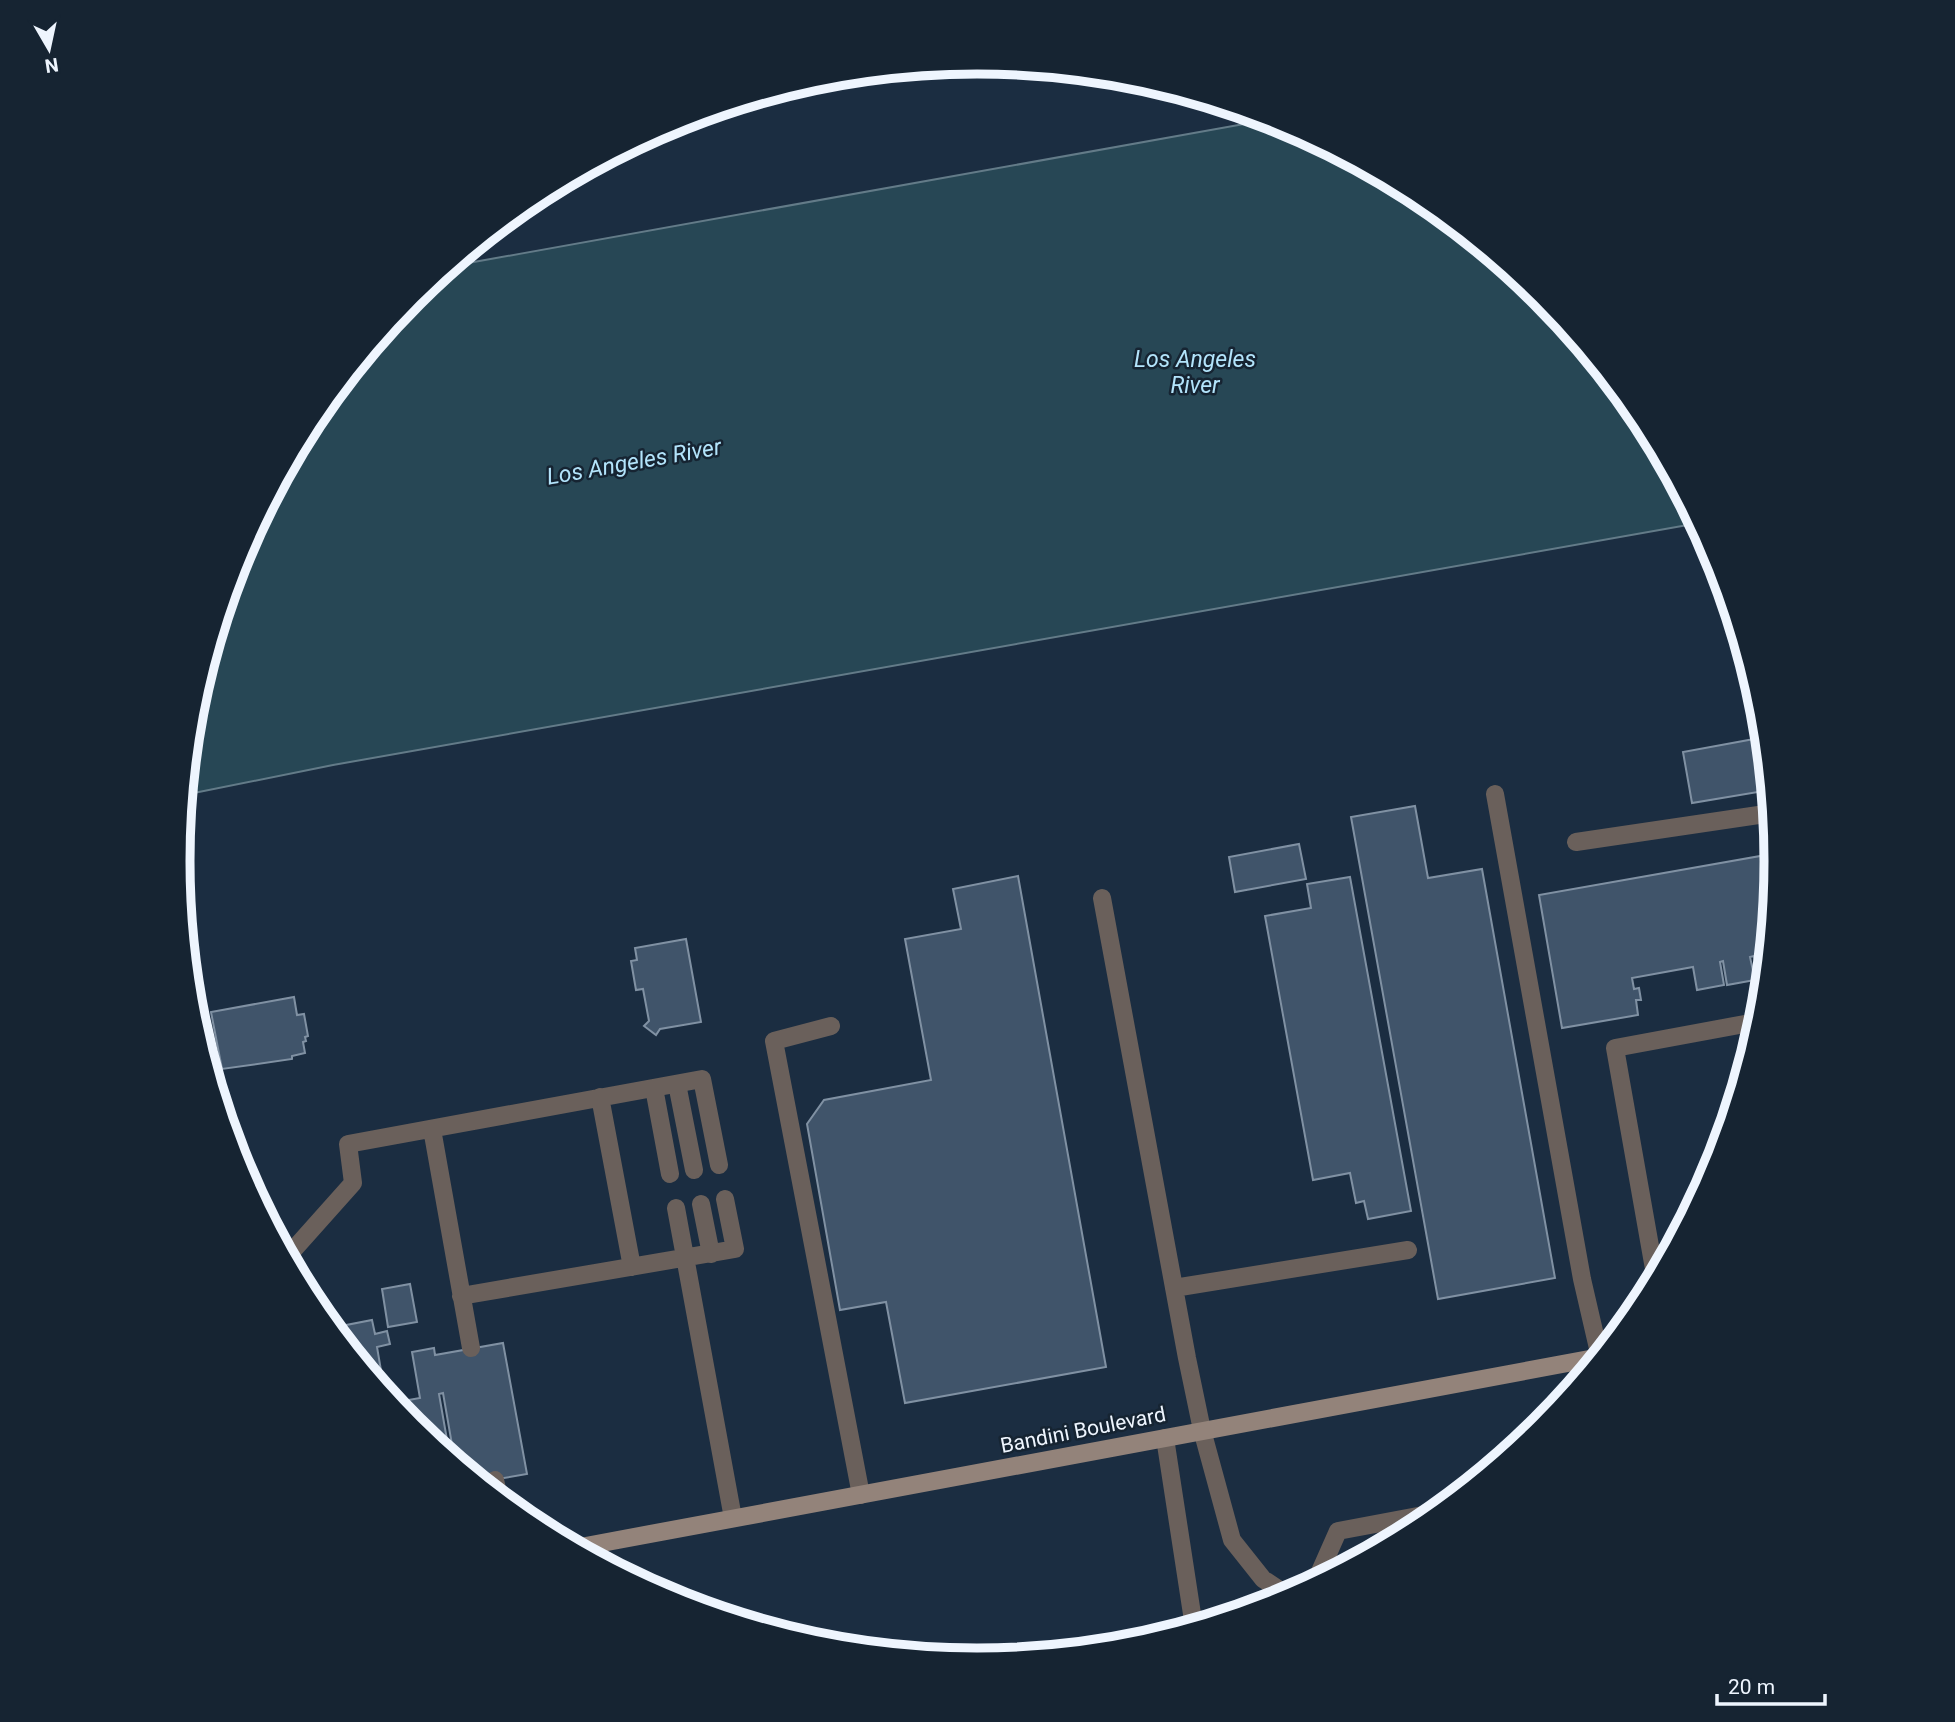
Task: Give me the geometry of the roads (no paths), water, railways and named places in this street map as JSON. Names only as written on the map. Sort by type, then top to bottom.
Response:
[{"type":"main road","name":"Bandini Boulevard","points":[[589,1545],[1586,1359]]},
{"type":"lane","points":[[1495,794],[1582,1279],[1597,1346]]},
{"type":"lane","points":[[1576,842],[1763,814]]},
{"type":"lane","points":[[1102,898],[1202,1430],[1232,1540],[1262,1579],[1278,1589]]},
{"type":"lane","points":[[1653,1264],[1615,1048],[1748,1023]]},
{"type":"lane","points":[[831,1026],[774,1041],[861,1494]]},
{"type":"lane","points":[[293,1250],[353,1183],[348,1144],[702,1079],[719,1165]]},
{"type":"lane","points":[[677,1084],[694,1170]]},
{"type":"lane","points":[[654,1088],[670,1174]]},
{"type":"lane","points":[[600,1097],[632,1267]]},
{"type":"lane","points":[[432,1129],[471,1349]]},
{"type":"lane","points":[[461,1296],[735,1249],[725,1199]]},
{"type":"lane","points":[[701,1204],[711,1254]]},
{"type":"lane","points":[[676,1208],[733,1518]]},
{"type":"lane","points":[[1174,1288],[1408,1250]]},
{"type":"lane","points":[[1165,1438],[1193,1618]]},
{"type":"lane","points":[[1321,1569],[1338,1531],[1414,1517]]},
{"type":"water","name":"Los Angeles River","points":[[1251,123],[1326,155],[1371,179],[1457,236],[1497,269],[1570,342],[1602,382],[1659,467],[1689,525],[333,765],[194,793],[205,707],[217,657],[250,560],[271,513],[323,423],[353,382],[385,342],[464,264]]}]
